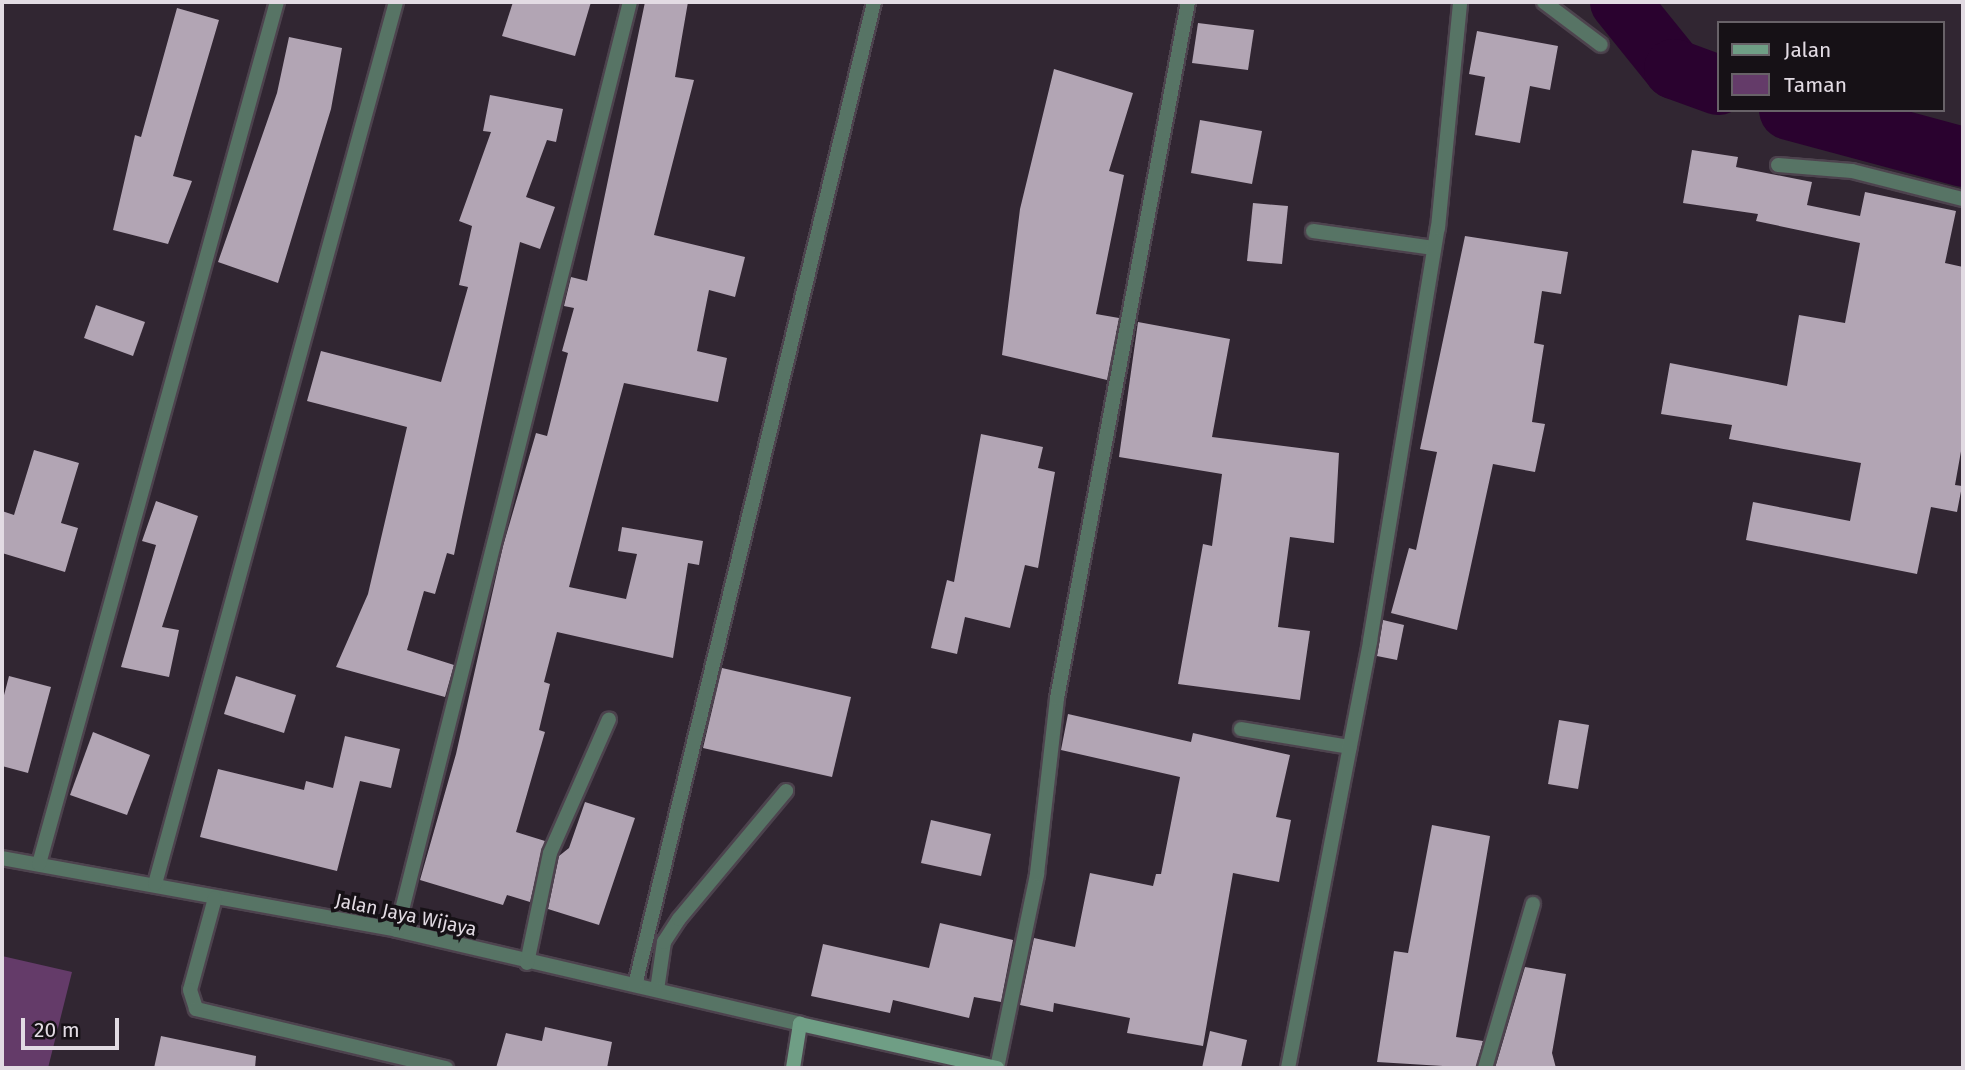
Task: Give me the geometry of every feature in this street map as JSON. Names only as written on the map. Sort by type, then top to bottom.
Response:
[{"type":"street","points":[[39,864],[277,2]]},
{"type":"street","points":[[155,884],[396,2]]},
{"type":"street","points":[[397,930],[630,2]]},
{"type":"street","points":[[635,985],[874,2]]},
{"type":"street","points":[[793,1068],[800,1024],[997,1068],[1037,874],[1057,698],[1188,2]]},
{"type":"street","points":[[1288,1068],[1350,747],[1434,248],[1460,2]]},
{"type":"street","points":[[1544,2],[1601,46]]},
{"type":"street","points":[[1778,165],[1852,171],[1963,199]]},
{"type":"street","points":[[1313,231],[1434,248]]},
{"type":"street","points":[[527,963],[550,853],[609,719]]},
{"type":"street","points":[[1241,729],[1350,747]]},
{"type":"street","points":[[657,990],[664,942],[679,919],[786,791]]},
{"type":"street","name":"Jalan Jaya Wijaya","points":[[2,858],[397,930],[527,963],[800,1024]]},
{"type":"street","points":[[215,898],[190,990],[196,1009],[446,1068]]},
{"type":"street","points":[[1485,1068],[1533,904]]},
{"type":"green space","points":[[2,956],[72,972],[48,1068],[2,1068]]},
{"type":"building","points":[[513,2],[591,2],[575,56],[502,36]]},
{"type":"building","points":[[645,2],[688,2],[675,77],[694,80],[654,235],[745,257],[735,297],[709,290],[697,351],[727,358],[718,402],[624,383],[569,587],[626,599],[637,554],[618,551],[622,527],[703,541],[699,565],[688,563],[673,658],[557,632],[544,682],[550,684],[539,730],[545,732],[516,832],[545,841],[530,902],[507,895],[503,905],[420,880],[456,754],[503,546],[536,433],[547,436],[568,353],[562,351],[574,308],[564,306],[571,277],[587,281]]},
{"type":"building","points":[[177,8],[219,20],[173,176],[192,181],[168,244],[113,230],[135,135],[141,137]]},
{"type":"building","points":[[1198,23],[1254,30],[1248,70],[1192,63]]},
{"type":"building","points":[[1477,31],[1558,46],[1550,90],[1530,86],[1520,143],[1475,135],[1485,77],[1469,74]]},
{"type":"building","points":[[289,37],[342,48],[331,109],[278,283],[218,262],[277,93]]},
{"type":"building","points":[[1054,69],[1133,93],[1109,171],[1124,175],[1096,314],[1119,318],[1107,380],[1002,355],[1020,209]]},
{"type":"building","points":[[490,95],[563,109],[556,142],[547,140],[526,197],[555,207],[540,249],[520,242],[454,555],[447,553],[435,594],[424,591],[407,650],[454,665],[445,697],[336,667],[368,594],[407,427],[307,401],[321,351],[441,382],[468,287],[459,285],[472,226],[459,221],[491,132],[483,131]]},
{"type":"building","points":[[1200,120],[1262,131],[1252,184],[1191,173]]},
{"type":"building","points":[[1692,150],[1738,157],[1736,167],[1812,182],[1807,205],[1860,216],[1865,192],[1956,211],[1945,263],[1963,267],[1963,440],[1955,485],[1962,486],[1957,512],[1931,507],[1917,574],[1746,540],[1753,502],[1850,521],[1861,463],[1729,439],[1732,425],[1661,414],[1670,363],[1787,386],[1799,315],[1845,323],[1860,243],[1756,221],[1758,214],[1683,203]]},
{"type":"building","points":[[1253,203],[1288,206],[1282,264],[1247,261]]},
{"type":"building","points":[[1465,236],[1568,252],[1561,294],[1542,291],[1534,343],[1544,345],[1532,422],[1545,424],[1535,472],[1493,464],[1457,630],[1391,613],[1409,548],[1416,550],[1437,452],[1420,449]]},
{"type":"building","points":[[96,305],[145,322],[133,356],[84,338]]},
{"type":"building","points":[[1138,322],[1230,339],[1212,437],[1339,453],[1334,543],[1290,537],[1278,627],[1310,631],[1300,700],[1178,684],[1203,544],[1212,546],[1222,474],[1119,457]]},
{"type":"building","points":[[981,434],[1043,447],[1038,468],[1055,472],[1038,568],[1025,565],[1010,628],[965,617],[957,654],[931,648],[947,580],[954,582]]},
{"type":"building","points":[[34,450],[79,463],[61,523],[78,528],[65,572],[2,553],[2,511],[14,515]]},
{"type":"building","points":[[156,501],[198,516],[162,627],[179,630],[169,677],[121,667],[156,545],[142,541]]},
{"type":"building","points":[[1383,620],[1404,625],[1397,660],[1377,656]]},
{"type":"building","points":[[722,668],[851,697],[832,777],[703,748]]},
{"type":"building","points":[[9,676],[51,687],[28,773],[2,766],[2,703]]},
{"type":"building","points":[[236,676],[296,695],[284,733],[224,714]]},
{"type":"building","points":[[1068,714],[1191,742],[1193,733],[1290,755],[1276,817],[1291,820],[1279,882],[1233,873],[1203,1046],[1127,1033],[1130,1018],[1054,1003],[1053,1012],[1020,1005],[1034,938],[1075,947],[1090,873],[1153,886],[1156,874],[1161,874],[1180,777],[1061,750]]},
{"type":"building","points":[[1559,720],[1589,725],[1578,789],[1548,784]]},
{"type":"building","points":[[93,732],[150,755],[127,815],[70,795]]},
{"type":"building","points":[[345,736],[400,749],[391,788],[360,781],[337,871],[200,837],[218,769],[304,790],[306,781],[333,788]]},
{"type":"building","points":[[585,802],[635,818],[599,925],[548,909],[559,856],[569,848]]},
{"type":"building","points":[[931,820],[991,834],[981,876],[921,863]]},
{"type":"building","points":[[1432,825],[1490,836],[1456,1037],[1483,1041],[1476,1068],[1377,1062],[1394,951],[1408,953]]},
{"type":"building","points":[[940,923],[1013,940],[1001,1002],[974,997],[969,1018],[893,1000],[890,1013],[811,996],[823,944],[929,968]]},
{"type":"building","points":[[1525,967],[1566,974],[1552,1053],[1556,1068],[1495,1068]]},
{"type":"building","points":[[545,1027],[612,1042],[607,1068],[496,1068],[506,1033],[542,1041]]},
{"type":"building","points":[[1210,1031],[1247,1040],[1241,1068],[1202,1068]]},
{"type":"building","points":[[161,1036],[256,1056],[255,1068],[154,1068]]},
{"type":"waterway","points":[[1620,2],[1674,69],[1716,84]]},
{"type":"waterway","points":[[1796,112],[1963,157]]}]
